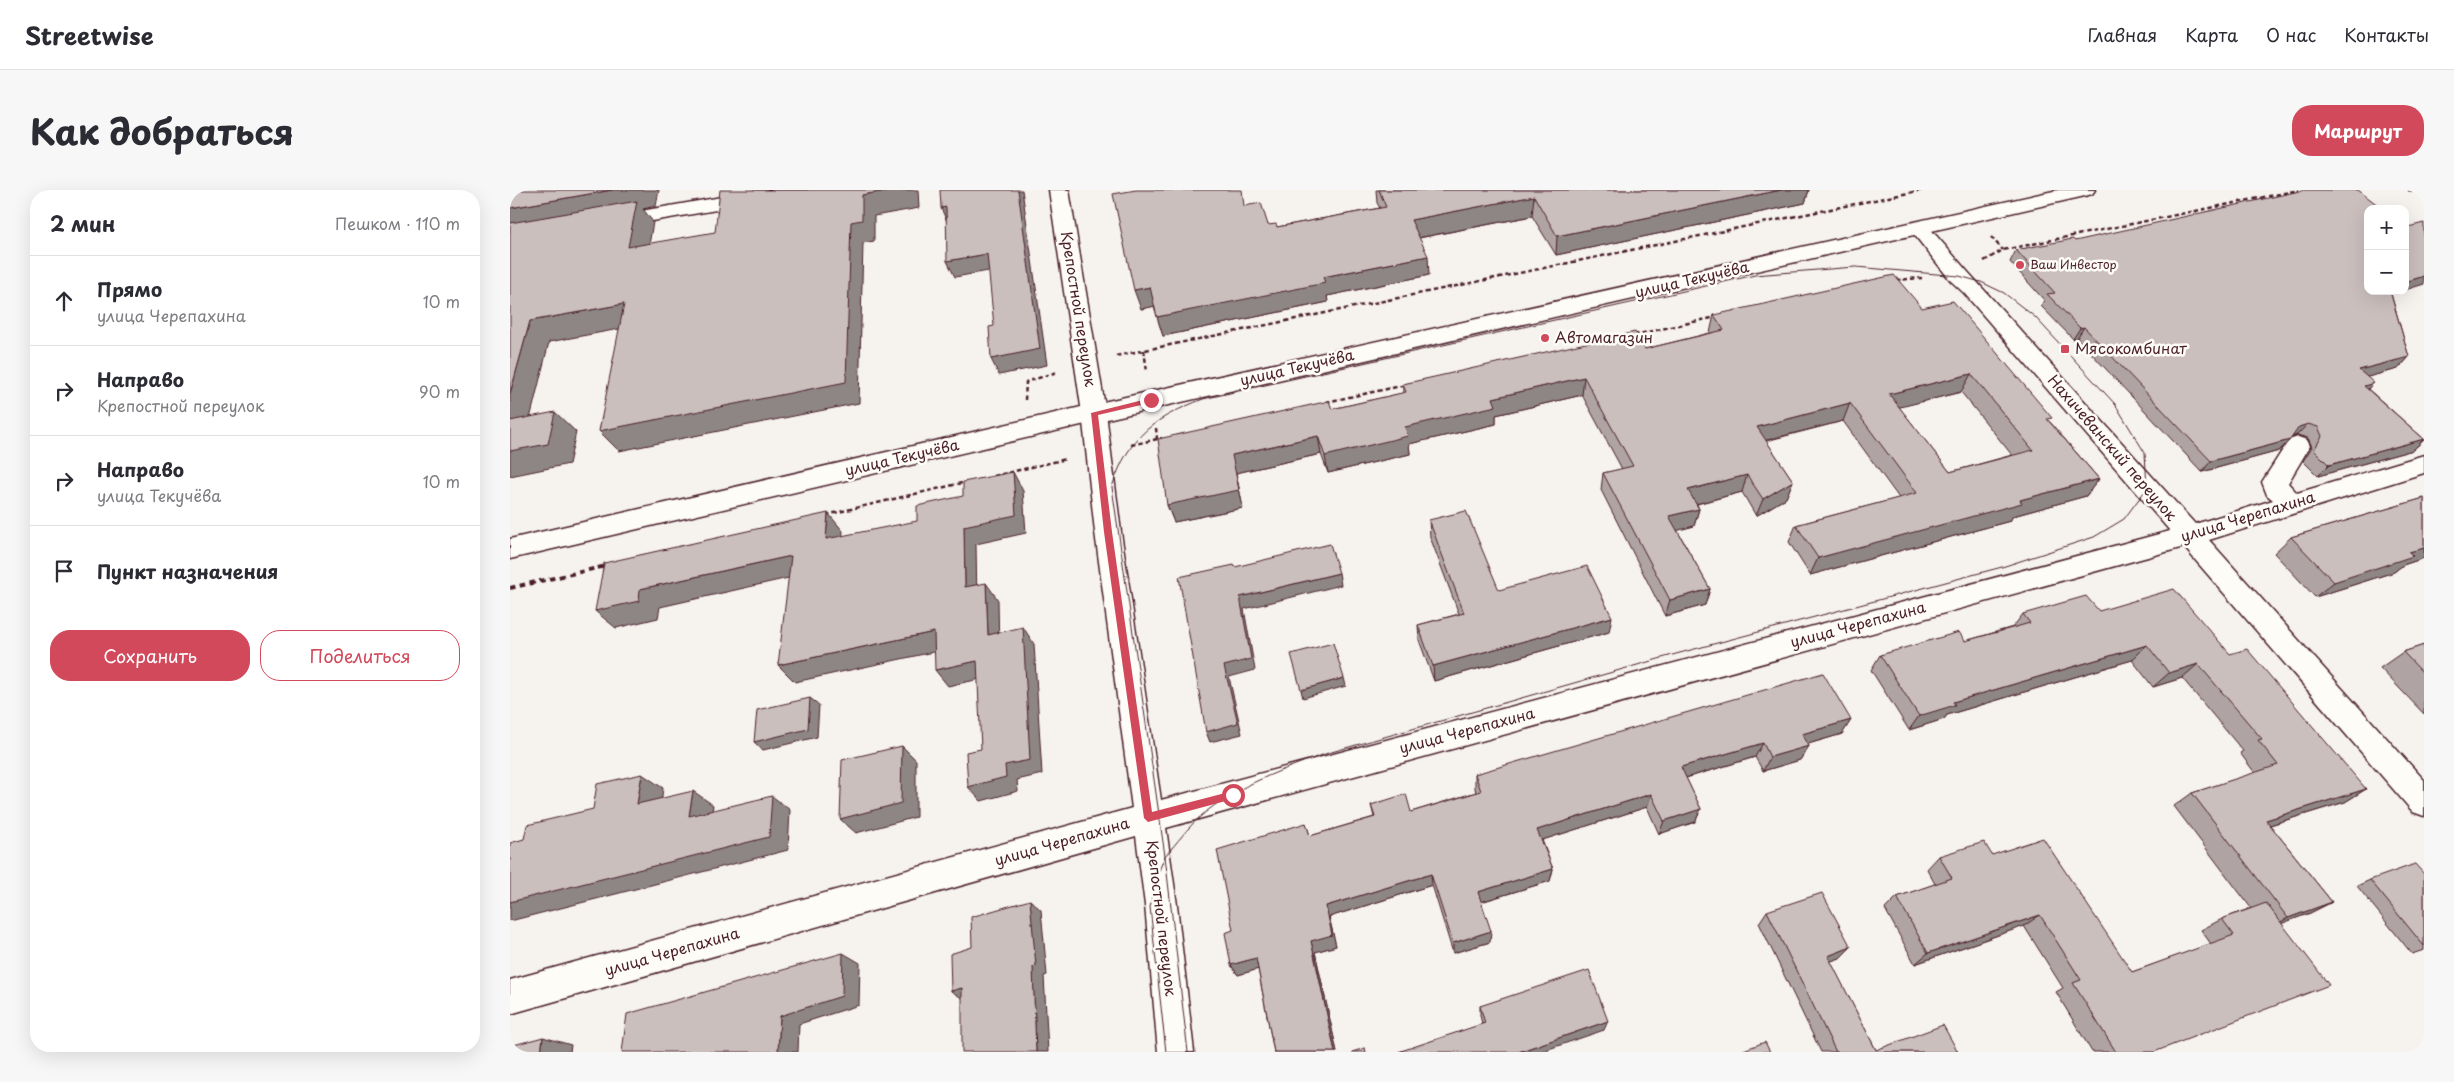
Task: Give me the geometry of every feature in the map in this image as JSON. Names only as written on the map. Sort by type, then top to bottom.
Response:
[{"type":"street","points":[[596,224],[797,190]]},
{"type":"street","name":"Крепостной переулок","points":[[1059,190],[1094,413],[1162,914],[1176,1052]]},
{"type":"street","name":"улица Текучёва","points":[[510,549],[1094,413],[1920,229],[2085,190]]},
{"type":"street","name":"Нахичеванский переулок","points":[[1920,229],[1959,276],[1972,288],[2424,802]]},
{"type":"street","points":[[2292,504],[2276,488],[2275,482],[2298,446]]},
{"type":"street","name":"улица Черепахина","points":[[510,997],[1148,818],[2189,536],[2424,464]]},
{"type":"path","points":[[1026,382],[1086,363],[1923,190]]},
{"type":"path","points":[[1892,280],[1959,276],[2003,250],[2299,190]]},
{"type":"path","points":[[2408,190],[2424,192]]},
{"type":"path","points":[[1631,336],[1718,317]]},
{"type":"path","points":[[1322,404],[1409,384]]},
{"type":"path","points":[[986,478],[1167,437]]},
{"type":"path","points":[[821,516],[966,482]]},
{"type":"path","points":[[510,588],[607,566]]},
{"type":"building","points":[[510,190],[612,190],[510,208]]},
{"type":"building","points":[[720,190],[891,190],[862,195],[862,220],[851,222],[846,382],[599,431],[624,304],[530,321],[510,394],[510,223],[637,201],[628,247],[715,232]]},
{"type":"building","points":[[940,190],[1018,190],[1040,349],[991,359],[989,327],[994,326],[987,254],[947,261],[946,207],[941,208]]},
{"type":"building","points":[[1136,190],[1242,190],[1244,206],[1261,203],[1268,225],[1276,224],[1277,227],[1386,207],[1379,190],[1781,190],[1557,236],[1534,196],[1411,220],[1428,256],[1323,277],[1325,283],[1157,317],[1150,287],[1134,290],[1113,194]]},
{"type":"building","points":[[2304,190],[2358,190],[2378,205],[2364,205],[2364,295],[2391,295],[2409,357],[2359,370],[2374,383],[2364,386],[2424,439],[2329,465],[2314,450],[2322,436],[2318,427],[2308,424],[2299,427],[2290,440],[2211,461],[2084,327],[2080,328],[2047,294],[2055,293],[2016,250],[2073,239],[2075,241]]},
{"type":"building","points":[[2424,223],[2424,276],[2409,281],[2409,250],[2409,227]]},
{"type":"building","points":[[1894,275],[1922,308],[1953,301],[2052,418],[2047,419],[2099,479],[2020,500],[2022,503],[1818,558],[1796,525],[1917,493],[1850,403],[1757,427],[1793,481],[1763,499],[1747,475],[1688,490],[1699,509],[1669,516],[1710,589],[1670,600],[1603,473],[1633,466],[1584,377],[1493,398],[1496,406],[1405,427],[1408,436],[1325,456],[1318,436],[1232,455],[1239,490],[1167,505],[1158,439],[1329,401],[1332,409],[1406,392],[1403,384],[1635,332],[1645,349],[1724,330],[1714,315]],"holes":[[[1971,374],[2033,450],[1950,472],[1889,394]]]},
{"type":"building","points":[[555,412],[548,444],[510,451],[510,421]]},
{"type":"building","points":[[1013,472],[1016,515],[964,526],[965,587],[986,583],[988,635],[1023,627],[1030,760],[1005,765],[1006,777],[968,787],[966,752],[981,749],[977,661],[935,670],[934,632],[778,665],[791,556],[640,589],[639,601],[595,611],[604,563],[828,513],[826,539],[917,521],[917,506],[963,496],[963,482]]},
{"type":"building","points":[[2424,498],[2424,548],[2409,552],[2413,556],[2334,582],[2291,537]]},
{"type":"building","points":[[1466,511],[1499,590],[1587,566],[1612,617],[1433,666],[1418,625],[1464,613],[1429,520]]},
{"type":"building","points":[[1330,544],[1339,573],[1240,597],[1251,659],[1224,666],[1238,723],[1206,732],[1179,577],[1234,565],[1235,567]]},
{"type":"building","points":[[2174,589],[2230,654],[2247,649],[2366,789],[2266,820],[2332,902],[2288,918],[2192,793],[2278,765],[2258,740],[2262,739],[2198,664],[2169,673],[2147,645],[1953,702],[1955,705],[1919,716],[1880,655],[1959,632],[1965,641],[2030,623],[2023,614],[2086,596],[2099,611]]},
{"type":"building","points":[[1333,643],[1344,678],[1301,690],[1291,654]]},
{"type":"building","points":[[2424,645],[2424,674],[2403,652]]},
{"type":"building","points":[[1823,673],[1851,720],[1802,734],[1809,746],[1770,757],[1763,743],[1681,767],[1701,809],[1664,821],[1651,794],[1537,830],[1553,869],[1478,892],[1491,931],[1453,943],[1431,874],[1326,906],[1332,935],[1311,941],[1335,1052],[1274,1052],[1256,958],[1231,965],[1225,933],[1233,930],[1217,850],[1306,823],[1310,836],[1375,817],[1371,805],[1406,794],[1411,812],[1481,791],[1475,774]]},
{"type":"building","points":[[810,698],[808,729],[754,742],[757,710]]},
{"type":"building","points":[[902,746],[901,803],[840,819],[842,760]]},
{"type":"building","points":[[642,774],[637,804],[693,791],[689,816],[772,796],[769,837],[510,902],[510,843],[524,839],[527,825],[593,809],[597,784]]},
{"type":"building","points":[[2043,838],[2132,972],[2234,935],[2222,919],[2266,903],[2329,985],[2154,1052],[2116,1052],[2073,983],[2081,980],[2040,915],[1928,953],[1897,897],[1952,878],[1939,856],[1984,842],[1992,855]]},
{"type":"building","points":[[2415,864],[2424,874],[2424,946],[2370,880]]},
{"type":"building","points":[[1822,893],[1851,947],[1828,956],[1876,1050],[1943,1025],[1958,1052],[1836,1052],[1767,911]]},
{"type":"building","points":[[1030,900],[1036,966],[1033,967],[1036,1052],[962,1052],[962,988],[951,991],[950,954],[972,947],[971,917]]},
{"type":"building","points":[[843,953],[842,996],[780,1016],[778,1052],[622,1052],[627,1014]]},
{"type":"building","points":[[1589,970],[1608,1021],[1518,1052],[1398,1052],[1485,1023],[1480,1006]]},
{"type":"building","points":[[543,1037],[541,1052],[510,1052],[510,1046]]},
{"type":"building","points":[[1765,1042],[1770,1052],[1738,1052]]},
{"type":"building","points":[[1365,1048],[1366,1052],[1352,1052]]},
{"type":"tram line","points":[[1856,267],[1959,276],[1981,282],[2004,293],[2035,317],[2115,404],[2145,453],[2147,488],[2124,519],[2094,537],[2002,567],[1676,654],[1328,753],[1262,779],[1230,795],[1196,820],[1165,856],[1112,487],[1127,454],[1146,431],[1171,413],[1203,399],[1755,275],[1856,267]]},
{"type":"tram line","points":[[1165,856],[1188,1052]]},
{"type":"tram line","points":[[1165,856],[1156,878],[1150,907],[1166,1052]]},
{"type":"place","name":"Ваш Инвестор","points":[[2020,265]]},
{"type":"place","name":"Автомагазин","points":[[1545,338]]},
{"type":"place","name":"Мясокомбинат","points":[[2065,349]]},
{"type":"route","points":[[1151,400],[1094,413],[1108,532],[1148,818],[1233,795]]}]
